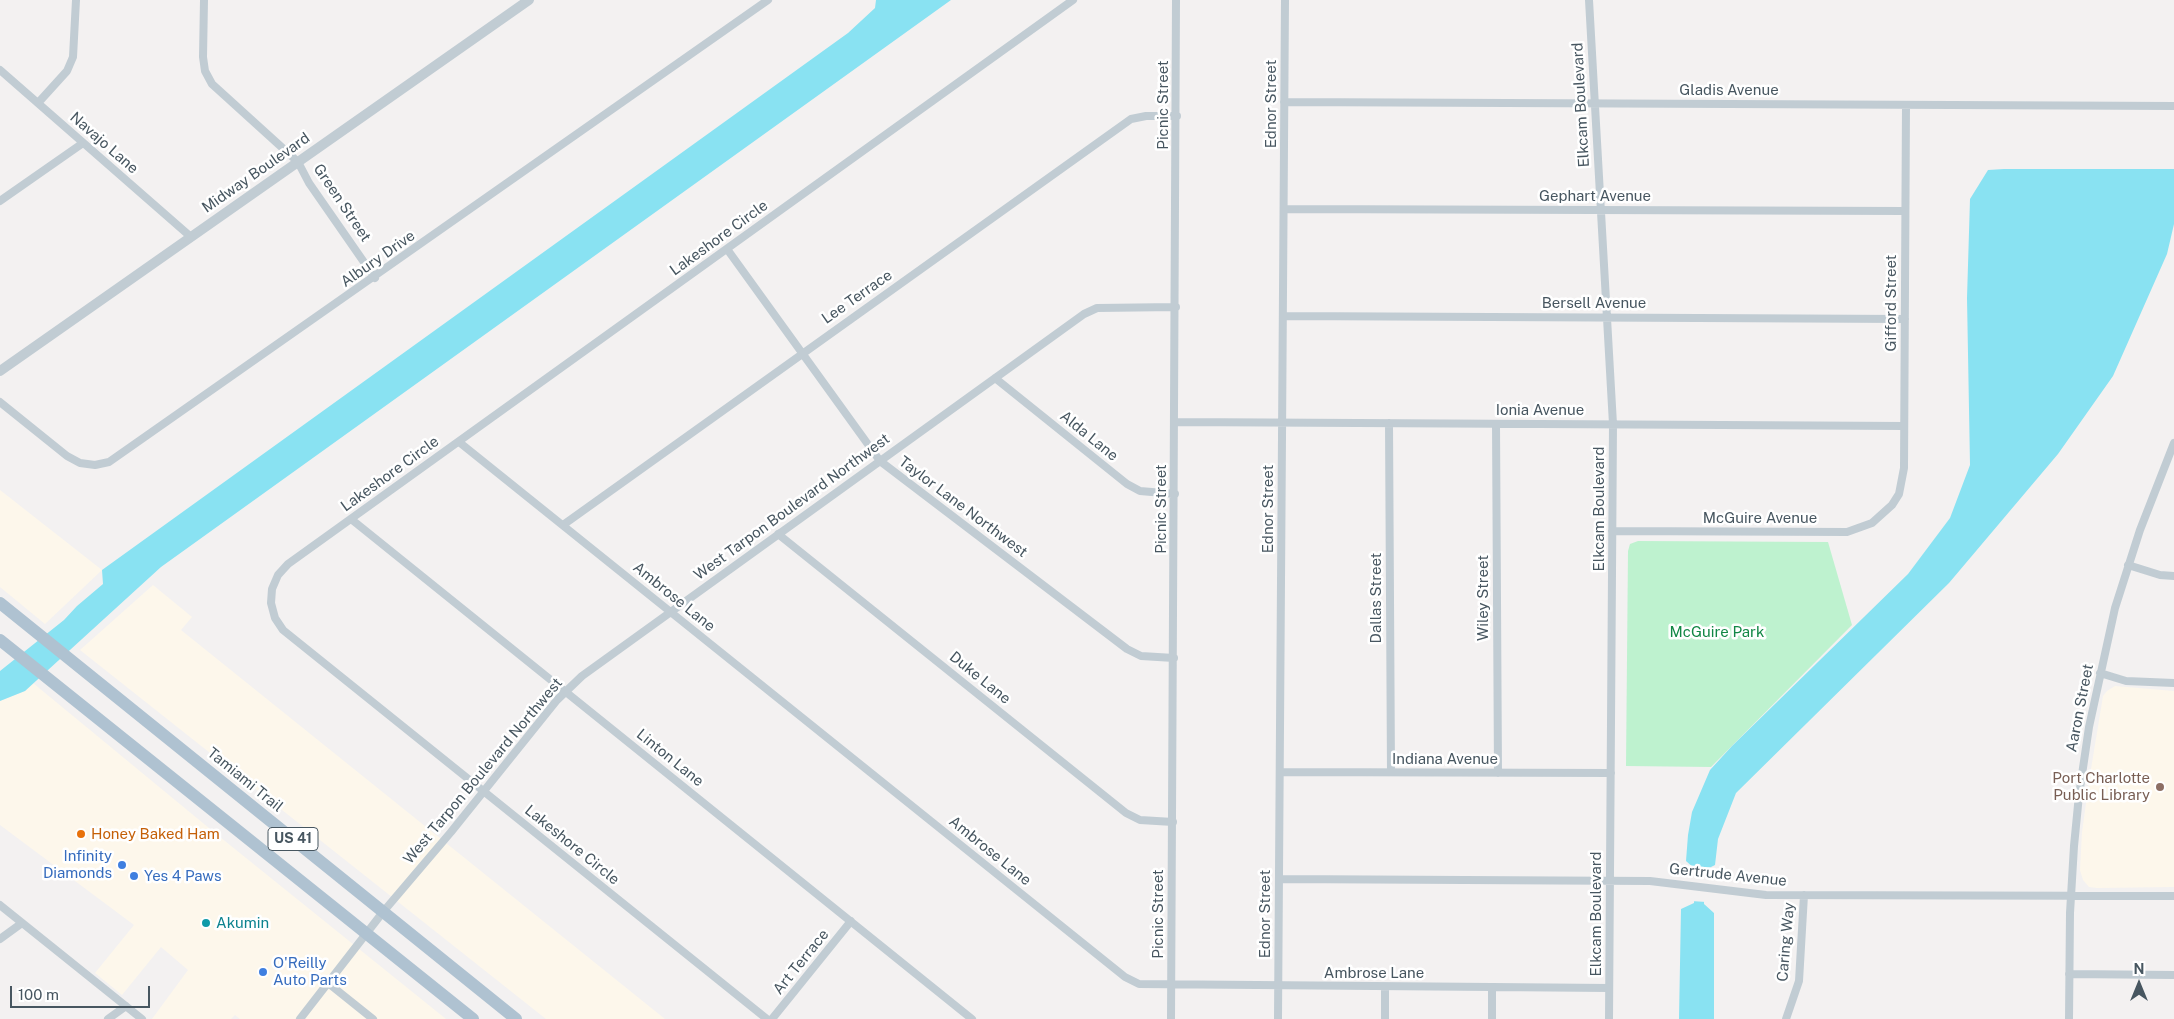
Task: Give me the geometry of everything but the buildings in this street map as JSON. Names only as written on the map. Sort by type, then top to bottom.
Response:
[{"type":"main road","name":"Tamiami Trail","points":[[0,603],[516,1019]]},
{"type":"main road","name":"US 41","points":[[0,640],[473,1019]]},
{"type":"street","points":[[38,103],[67,70],[73,57],[76,0]]},
{"type":"street","name":"Green Street","points":[[204,0],[203,56],[205,71],[212,84],[298,162],[310,183],[375,278]]},
{"type":"street","name":"Midway Boulevard","points":[[0,371],[529,0]]},
{"type":"street","name":"Albury Drive","points":[[0,402],[67,456],[80,463],[95,465],[109,462],[375,278],[768,0]]},
{"type":"street","name":"Lakeshore Circle","points":[[767,1019],[283,630],[275,618],[271,603],[272,588],[278,575],[288,564],[1073,0]]},
{"type":"street","name":"Picnic Street","points":[[1171,1019],[1177,116],[1176,0]]},
{"type":"street","name":"Ednor Street","points":[[1278,1019],[1285,0]]},
{"type":"street","name":"Elkcam Boulevard","points":[[1589,0],[1613,424],[1609,1019]]},
{"type":"street","name":"Navajo Lane","points":[[0,70],[191,237]]},
{"type":"street","name":"Gladis Avenue","points":[[1284,102],[2174,106]]},
{"type":"street","name":"Gifford Street","points":[[1895,500],[1903,481],[1906,105]]},
{"type":"street","name":"Lee Terrace","points":[[563,525],[1131,119],[1146,116],[1177,116]]},
{"type":"street","points":[[0,201],[83,143]]},
{"type":"street","name":"Gephart Avenue","points":[[1284,209],[1905,212]]},
{"type":"street","name":"Taylor Lane Northwest","points":[[727,249],[880,461],[1127,649],[1141,656],[1174,658]]},
{"type":"street","name":"West Tarpon Boulevard Northwest","points":[[300,1019],[383,912],[565,691],[591,668],[1084,314],[1097,308],[1176,307]]},
{"type":"street","name":"Bersell Avenue","points":[[1283,316],[1905,318]]},
{"type":"street","name":"Alda Lane","points":[[995,378],[1127,484],[1140,491],[1175,494]]},
{"type":"street","name":"Ionia Avenue","points":[[1175,422],[1904,426]]},
{"type":"street","name":"Dallas Street","points":[[1389,423],[1391,772]]},
{"type":"street","name":"Wiley Street","points":[[1496,424],[1498,773]]},
{"type":"street","name":"Ambrose Lane","points":[[459,442],[1126,977],[1139,984],[1172,986],[1609,988]]},
{"type":"street","name":"Aaron Street","points":[[2069,1019],[2071,896],[2079,796],[2100,673],[2115,608],[2128,565],[2174,443]]},
{"type":"street","name":"McGuire Avenue","points":[[1612,531],[1847,532],[1872,524],[1883,516],[1895,500]]},
{"type":"street","name":"Linton Lane","points":[[351,519],[972,1019]]},
{"type":"street","name":"Duke Lane","points":[[778,534],[1126,813],[1140,820],[1172,822]]},
{"type":"street","points":[[2128,565],[2160,575],[2174,576]]},
{"type":"street","points":[[2100,673],[2126,681],[2174,683]]},
{"type":"street","name":"Indiana Avenue","points":[[1280,772],[1611,773]]},
{"type":"street","name":"Gertrude Avenue","points":[[1279,879],[1650,881],[1759,894],[1804,896],[2174,896]]},
{"type":"street","name":"Caring Way","points":[[1786,1019],[1800,971],[1804,896]]},
{"type":"street","points":[[0,905],[142,1019]]},
{"type":"street","name":"Art Terrace","points":[[772,1019],[851,922]]},
{"type":"street","points":[[0,939],[22,923]]},
{"type":"street","points":[[2069,974],[2174,975]]},
{"type":"street","points":[[328,983],[373,1019]]},
{"type":"street","points":[[1385,987],[1385,1019]]},
{"type":"street","points":[[1492,987],[1492,1019]]},
{"type":"street","points":[[108,1019],[126,1006]]},
{"type":"shaded area","points":[[0,490],[102,570],[45,624],[0,587]]},
{"type":"shaded area","points":[[153,585],[192,617],[181,630],[665,1019],[546,1019],[80,650]]},
{"type":"shaded area","points":[[33,683],[446,1019],[240,1019],[235,1015],[231,1019],[152,1019],[188,970],[161,947],[122,995],[95,973],[134,925],[0,825],[0,701],[25,691]]},
{"type":"shaded area","points":[[2115,686],[2174,691],[2174,887],[2089,887],[2083,880],[2080,870],[2082,832],[2103,696]]},
{"type":"green space","name":"McGuire Park","points":[[1638,541],[1828,542],[1852,625],[1711,767],[1626,766],[1628,551],[1630,544]]},
{"type":"water","points":[[876,0],[951,0],[161,567],[25,691],[0,701],[0,671],[64,620],[103,584],[102,570],[848,33],[875,8]]},
{"type":"water","points":[[2174,169],[2174,224],[2167,254],[2113,376],[2058,454],[1949,583],[1736,793],[1718,839],[1715,865],[1705,870],[1704,878],[1704,904],[1714,913],[1714,1019],[1679,1019],[1681,909],[1694,903],[1695,869],[1686,861],[1688,835],[1692,812],[1710,770],[1732,746],[1908,574],[1950,518],[1970,465],[1967,298],[1970,199],[1988,170]]},
{"type":"pier","points":[[1693,870],[1707,872],[1706,902],[1691,901]]},
{"type":"place","name":"Port Charlotte Public Library","points":[[2160,787]]},
{"type":"place","name":"Honey Baked Ham","points":[[81,834]]},
{"type":"place","name":"Infinity Diamonds","points":[[122,865]]},
{"type":"place","name":"Yes 4 Paws","points":[[134,876]]},
{"type":"place","name":"Akumin","points":[[206,923]]},
{"type":"place","name":"O'Reilly Auto Parts","points":[[263,972]]}]
